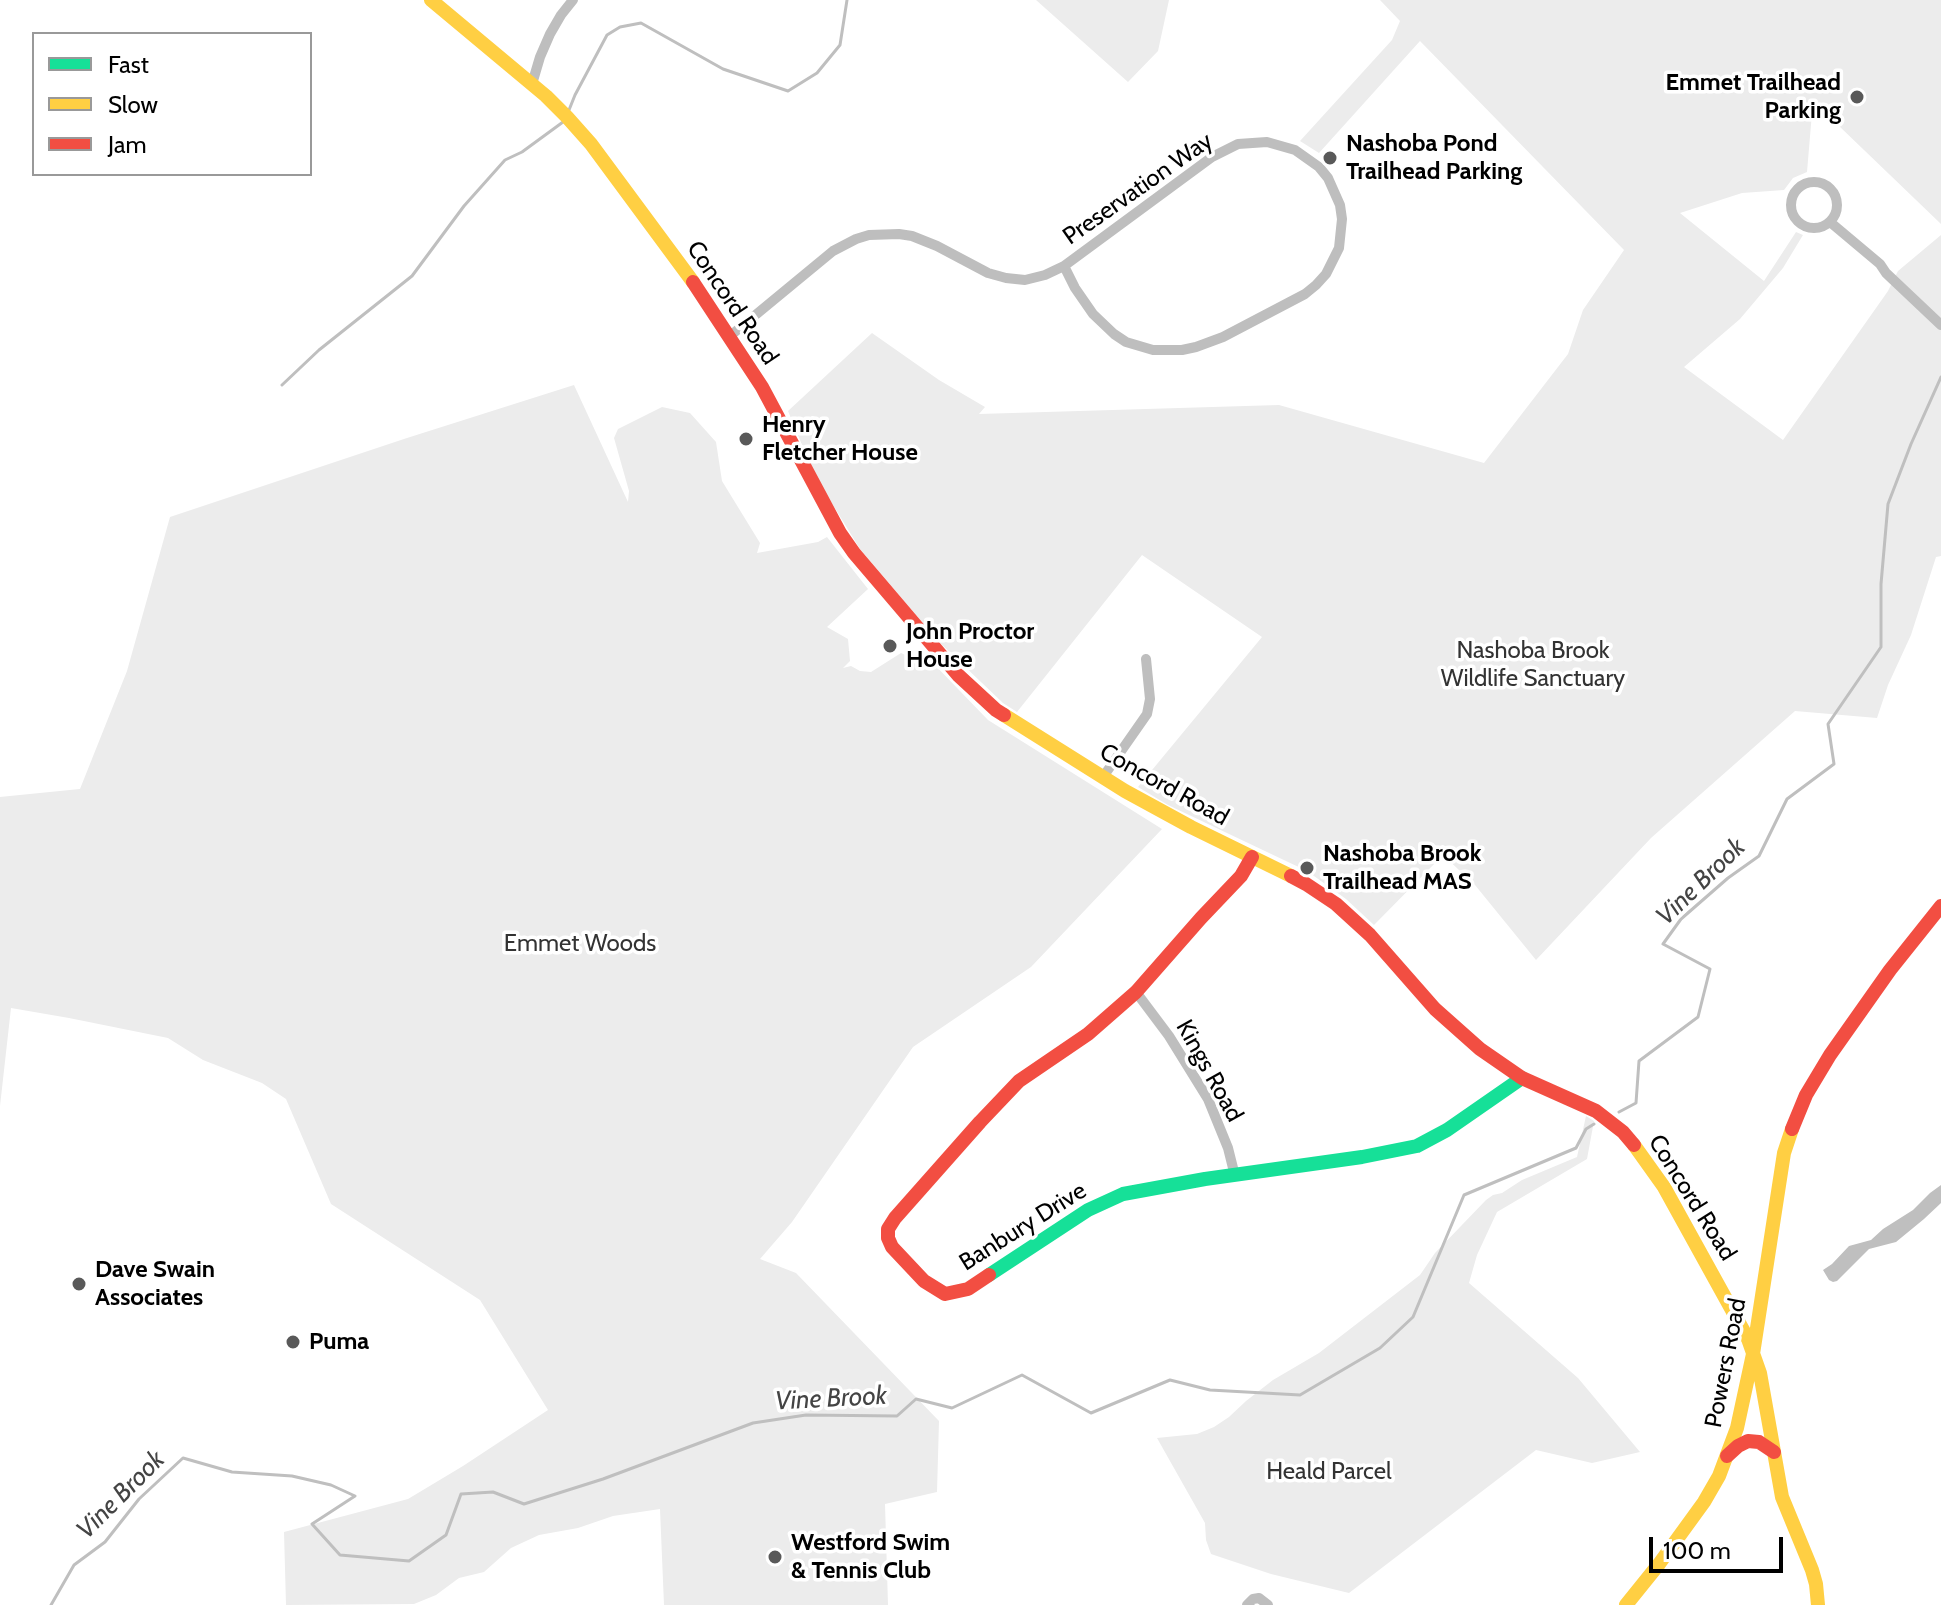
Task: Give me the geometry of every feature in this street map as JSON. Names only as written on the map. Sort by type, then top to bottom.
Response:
[{"type":"main road","name":"Concord Road","points":[[431,0],[449,6],[567,117],[591,144],[681,264],[730,336],[762,387],[840,533],[874,578],[958,675],[996,710],[1103,777],[1191,827],[1306,884],[1336,904],[1370,935],[1435,1009],[1480,1049],[1522,1078],[1596,1111],[1623,1132],[1664,1187],[1748,1339],[1763,1384],[1782,1497],[1812,1570],[1818,1605]]},
{"type":"main road","name":"Banbury Drive","points":[[1252,857],[1241,876],[1136,992],[1088,1034],[1019,1081],[895,1218],[888,1229],[892,1247],[924,1281],[945,1294],[968,1289],[1088,1210],[1123,1194],[1417,1146],[1447,1130],[1522,1078]]},
{"type":"main road","name":"Powers Road","points":[[1626,1605],[1704,1502],[1727,1457],[1737,1428],[1753,1354],[1784,1153],[1806,1095],[1864,1006],[1941,906]]},
{"type":"main road","points":[[1729,1301],[1746,1304],[1755,1300],[1762,1291]]},
{"type":"main road","points":[[1727,1457],[1748,1441],[1759,1442],[1774,1452]]},
{"type":"street","points":[[532,84],[550,34],[573,0]]},
{"type":"street","name":"Preservation Way","points":[[730,336],[833,251],[869,235],[912,236],[988,273],[1015,280],[1035,278],[1064,266],[1212,157],[1238,144],[1267,142],[1308,157],[1328,178],[1340,205],[1339,248],[1334,261],[1316,285],[1305,294],[1223,337],[1196,347],[1153,350],[1126,342],[1093,314],[1064,266]]},
{"type":"street","points":[[1811,181],[1831,189],[1837,205],[1830,222],[1815,228],[1804,226],[1796,220],[1790,203],[1798,187],[1811,181]]},
{"type":"street","points":[[1830,222],[1880,264],[1941,325]]},
{"type":"street","points":[[1103,777],[1147,714],[1150,699],[1146,659]]},
{"type":"street","name":"Kings Road","points":[[1136,992],[1169,1036],[1203,1090],[1218,1121],[1235,1176]]},
{"type":"street","points":[[1247,1605],[1259,1598],[1268,1605]]},
{"type":"green space","points":[[1036,0],[1169,0],[1158,51],[1128,82]]},
{"type":"green space","name":"Nashoba Brook Wildlife Sanctuary","points":[[1380,0],[1941,0],[1941,224],[1813,101],[1807,172],[1793,178],[1784,190],[1742,193],[1680,213],[1764,281],[1796,232],[1803,235],[1783,268],[1740,319],[1684,367],[1783,440],[1888,291],[1898,271],[1941,235],[1941,556],[1936,557],[1911,635],[1877,718],[1795,711],[1651,838],[1536,960],[1475,885],[1443,855],[1374,925],[1346,899],[1307,871],[1168,805],[1138,787],[1262,637],[1142,555],[1017,712],[1003,703],[939,642],[860,549],[814,474],[788,411],[872,333],[939,380],[985,407],[979,414],[1279,405],[1484,463],[1568,354],[1583,310],[1624,250],[1420,41],[1319,153],[1300,141],[1392,40],[1400,21]]},
{"type":"green space","name":"Emmet Woods","points":[[574,385],[628,502],[629,491],[614,438],[618,429],[662,407],[690,413],[716,442],[722,481],[760,543],[757,553],[818,542],[827,537],[868,589],[827,627],[848,639],[850,661],[843,668],[851,666],[871,672],[901,653],[916,660],[922,667],[931,661],[988,720],[1162,829],[1031,967],[913,1047],[792,1222],[760,1259],[796,1273],[939,1421],[937,1492],[885,1504],[888,1605],[664,1605],[660,1509],[613,1516],[578,1528],[539,1535],[511,1548],[484,1572],[459,1578],[436,1595],[414,1604],[286,1605],[284,1532],[408,1499],[548,1410],[480,1300],[331,1204],[286,1099],[262,1083],[203,1060],[168,1038],[11,1008],[0,1106],[0,797],[80,789],[127,671],[170,517]]},
{"type":"green space","name":"Heald Parcel","points":[[1586,1116],[1594,1121],[1587,1159],[1497,1212],[1477,1255],[1469,1283],[1578,1378],[1640,1452],[1592,1463],[1536,1450],[1349,1593],[1271,1574],[1211,1554],[1205,1523],[1157,1438],[1197,1434],[1214,1427],[1273,1380],[1319,1353],[1420,1275],[1435,1253],[1486,1200],[1522,1180],[1577,1157]]},
{"type":"shaded area","points":[[1941,1185],[1941,1203],[1924,1219],[1896,1242],[1869,1249],[1837,1281],[1829,1280],[1823,1270],[1849,1246],[1871,1240]]},
{"type":"waterway","points":[[569,110],[607,35],[620,27],[641,23],[723,69],[788,91],[817,73],[840,45],[847,0]]},
{"type":"waterway","points":[[282,385],[319,350],[412,276],[464,206],[505,160],[522,152],[563,122]]},
{"type":"waterway","name":"Vine Brook","points":[[1619,1112],[1636,1103],[1639,1061],[1698,1017],[1710,969],[1663,944],[1681,919],[1759,856],[1787,799],[1834,764],[1828,724],[1881,647],[1881,584],[1888,504],[1941,377]]},
{"type":"waterway","name":"Vine Brook","points":[[51,1605],[74,1565],[105,1542],[139,1499],[183,1458],[232,1472],[292,1476],[331,1485],[355,1496],[312,1524],[340,1555],[409,1561],[446,1535],[461,1494],[493,1492],[524,1504],[603,1479],[753,1423],[806,1415],[897,1416],[916,1399],[952,1408],[1022,1375],[1091,1413],[1170,1380],[1210,1390],[1300,1395],[1380,1348],[1413,1317],[1464,1195],[1576,1148],[1586,1129],[1594,1124]]},
{"type":"traffic: fast","points":[[989,1275],[1088,1210],[1123,1194],[1417,1146],[1447,1130],[1522,1078]]},
{"type":"traffic: slow","points":[[431,0],[567,117],[591,144],[693,282]]},
{"type":"traffic: slow","points":[[1004,715],[1125,791],[1291,876]]},
{"type":"traffic: slow","points":[[1626,1605],[1704,1502],[1719,1476],[1737,1428],[1753,1354],[1784,1153],[1792,1129]]},
{"type":"traffic: slow","points":[[1634,1145],[1664,1187],[1748,1339],[1760,1373],[1782,1497],[1812,1570],[1818,1605]]},
{"type":"traffic: jam","points":[[693,282],[762,387],[840,533],[854,553],[958,675],[1004,715]]},
{"type":"traffic: jam","points":[[989,1275],[968,1289],[945,1294],[924,1281],[892,1247],[888,1229],[1019,1081],[1088,1034],[1136,992],[1241,876],[1252,857]]},
{"type":"traffic: jam","points":[[1291,876],[1336,904],[1370,935],[1435,1009],[1480,1049],[1522,1078],[1596,1111],[1634,1145]]},
{"type":"traffic: jam","points":[[1792,1129],[1806,1095],[1830,1055],[1890,970],[1941,906]]},
{"type":"traffic: jam","points":[[1727,1456],[1748,1441],[1759,1442],[1774,1452]]},
{"type":"place","name":"Emmet Trailhead Parking","points":[[1857,97]]},
{"type":"place","name":"Nashoba Pond Trailhead Parking","points":[[1330,158]]},
{"type":"place","name":"Henry Fletcher House","points":[[746,439]]},
{"type":"place","name":"John Proctor House","points":[[890,646]]},
{"type":"place","name":"Nashoba Brook Trailhead MAS","points":[[1307,868]]},
{"type":"place","name":"Dave Swain Associates","points":[[79,1284]]},
{"type":"place","name":"Puma","points":[[293,1342]]},
{"type":"place","name":"Westford Swim & Tennis Club","points":[[775,1557]]}]
